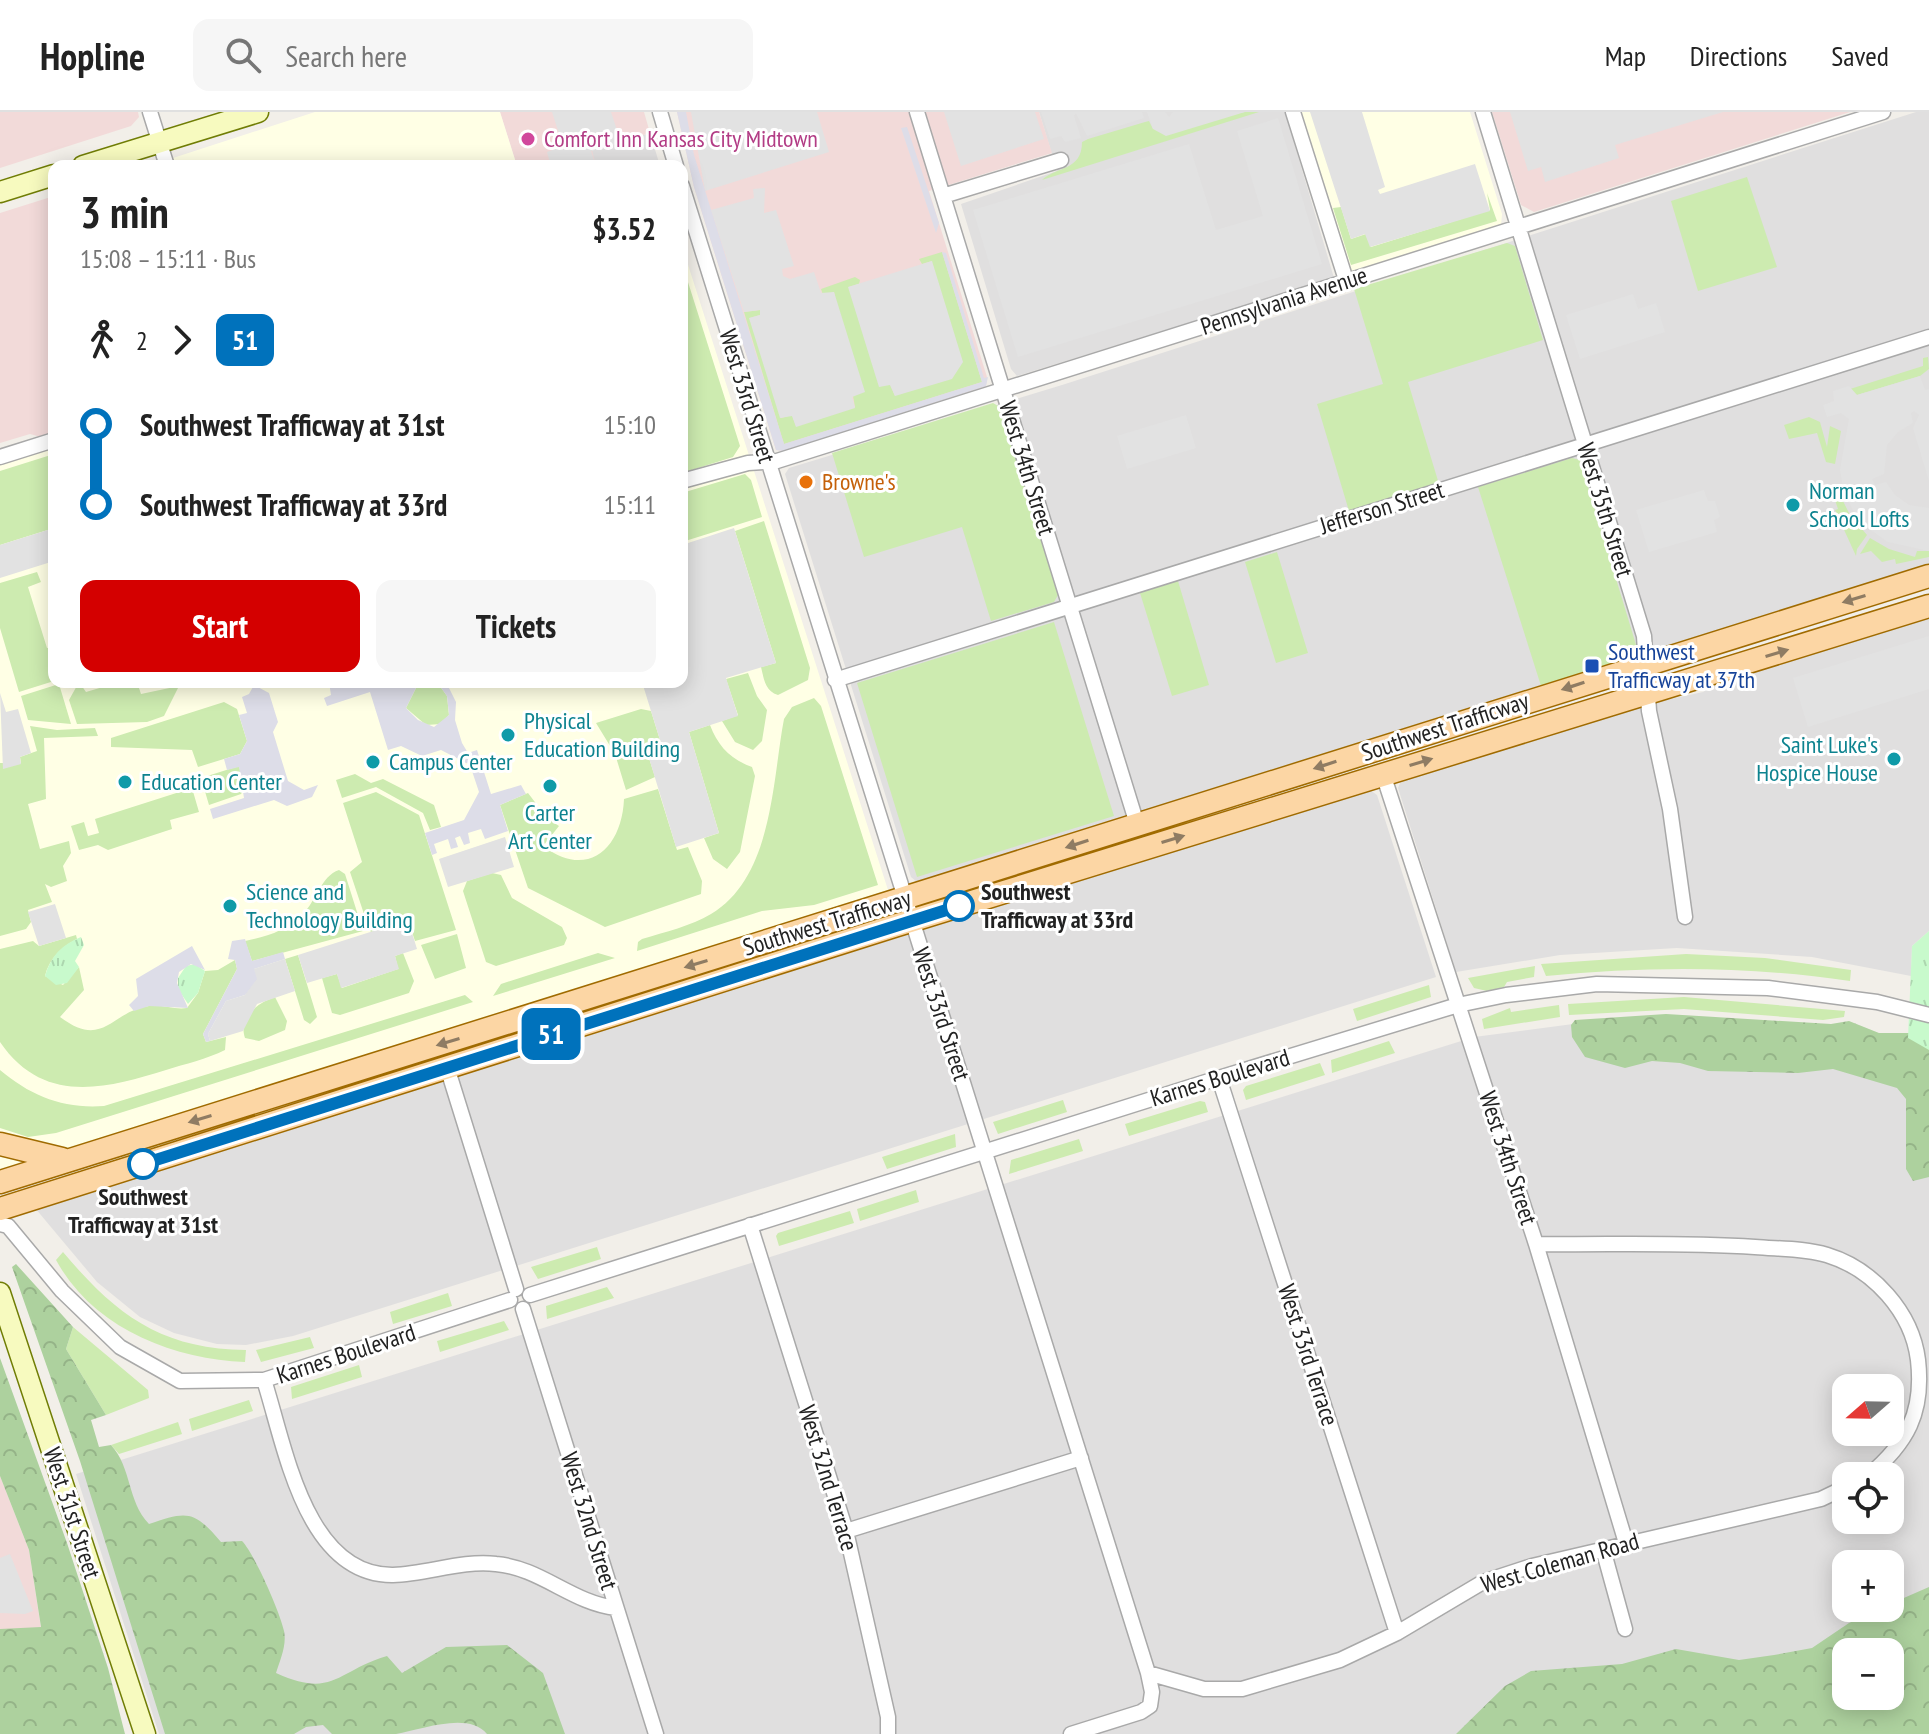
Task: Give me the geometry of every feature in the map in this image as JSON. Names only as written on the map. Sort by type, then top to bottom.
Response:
[{"type":"main road","points":[[102,160],[258,112]]},
{"type":"main road","points":[[0,192],[48,177]]},
{"type":"main road","name":"Southwest Trafficway","points":[[0,1182],[1929,576]]},
{"type":"main road","name":"Southwest Trafficway","points":[[0,1209],[911,921],[1929,606]]},
{"type":"main road","points":[[0,1144],[67,1160]]},
{"type":"main road","name":"West 31st Street","points":[[0,1293],[145,1734]]},
{"type":"street","points":[[150,112],[165,160]]},
{"type":"street","points":[[660,112],[674,160]]},
{"type":"street","name":"West 34th Street","points":[[917,112],[1137,824]]},
{"type":"street","points":[[1293,112],[1346,280]]},
{"type":"street","name":"West 35th Street","points":[[1483,112],[1644,636],[1649,711],[1670,809],[1685,917]]},
{"type":"street","name":"Pennsylvania Avenue","points":[[688,479],[748,463],[767,462],[1003,391],[1883,112]]},
{"type":"street","points":[[943,196],[1061,160]]},
{"type":"street","name":"West 33rd Street","points":[[688,205],[1148,1673],[1152,1692],[1150,1706],[1141,1712],[1071,1734]]},
{"type":"street","name":"Jefferson Street","points":[[835,680],[1929,337]]},
{"type":"street","points":[[0,457],[48,442]]},
{"type":"street","name":"West 34th Street","points":[[1383,774],[1536,1244],[1626,1543]]},
{"type":"street","name":"Karnes Boulevard","points":[[0,1224],[8,1226],[62,1291],[120,1347],[180,1381],[264,1380],[1458,1005],[1506,995],[1597,984],[1768,988],[1877,1002],[1929,1015]]},
{"type":"street","name":"West 32nd Street","points":[[447,1067],[656,1734]]},
{"type":"street","name":"West 33rd Terrace","points":[[1219,1078],[1397,1633]]},
{"type":"street","name":"West 32nd Terrace","points":[[750,1225],[846,1531],[888,1717],[888,1734]]},
{"type":"street","points":[[1536,1244],[1695,1243],[1802,1250],[1828,1255],[1859,1270],[1884,1291],[1903,1316],[1916,1346],[1920,1383],[1913,1420],[1895,1453],[1884,1462]]},
{"type":"street","points":[[264,1380],[308,1516],[323,1539],[343,1559],[367,1570],[392,1575],[469,1563],[499,1564],[528,1570],[598,1606],[616,1608]]},
{"type":"street","points":[[846,1531],[1081,1458]]},
{"type":"street","name":"West Coleman Road","points":[[1148,1673],[1204,1689],[1242,1689],[1340,1660],[1397,1633],[1483,1582],[1626,1543],[1821,1499],[1832,1494]]},
{"type":"street","points":[[1603,1549],[1625,1629]]},
{"type":"shaded area","points":[[0,112],[138,112],[139,117],[131,126],[0,168]]},
{"type":"shaded area","points":[[315,112],[500,112],[515,160],[174,160]]},
{"type":"shaded area","points":[[500,112],[644,112],[650,133],[592,150],[594,160],[515,160]]},
{"type":"shaded area","points":[[552,112],[611,112],[621,142],[591,151],[594,160],[549,160],[547,152],[563,146]]},
{"type":"shaded area","points":[[677,112],[1039,112],[1052,153],[929,191],[987,377],[986,386],[783,451],[776,450],[688,160]]},
{"type":"shaded area","points":[[677,112],[686,112],[694,155],[784,444],[982,382],[942,252],[946,253],[984,378],[988,377],[986,386],[783,451],[776,450],[688,160]]},
{"type":"shaded area","points":[[691,112],[817,112],[829,152],[705,191]]},
{"type":"shaded area","points":[[944,112],[1035,112],[1044,139],[961,166]]},
{"type":"shaded area","points":[[1039,112],[1285,112],[1334,278],[1017,376],[1011,369],[961,204],[1057,171]]},
{"type":"shaded area","points":[[1041,112],[1142,112],[1144,118],[1087,136],[1076,113],[1074,116],[1081,138],[1065,142],[1061,136],[1050,139]]},
{"type":"shaded area","points":[[1147,112],[1165,112],[1169,117],[1173,112],[1245,112],[1166,136],[1153,129]]},
{"type":"shaded area","points":[[1300,112],[1470,112],[1502,214],[1501,226],[1351,273]]},
{"type":"shaded area","points":[[1310,112],[1362,112],[1385,187],[1378,190],[1380,194],[1475,164],[1490,211],[1370,247],[1365,234],[1351,239]]},
{"type":"shaded area","points":[[1492,112],[1850,112],[1534,212],[1521,205]]},
{"type":"shaded area","points":[[1510,112],[1723,112],[1615,145],[1619,158],[1545,182],[1541,167],[1528,171]]},
{"type":"shaded area","points":[[1916,112],[1929,112],[1929,569],[1665,646],[917,882],[911,877],[785,474],[789,468],[1062,385]]},
{"type":"shaded area","points":[[1278,118],[1322,264],[1018,357],[973,210],[1189,144],[1216,230],[1263,216],[1237,131]]},
{"type":"shaded area","points":[[907,127],[939,223],[936,233],[901,128]]},
{"type":"shaded area","points":[[650,133],[658,160],[594,160],[591,151]]},
{"type":"shaded area","points":[[765,188],[764,213],[776,210],[794,266],[782,269],[783,276],[790,279],[814,272],[821,293],[834,292],[865,392],[852,397],[855,408],[796,427],[792,416],[780,418],[749,318],[760,315],[760,310],[744,312],[711,210],[754,198],[753,189]]},
{"type":"shaded area","points":[[48,198],[48,435],[41,437],[30,434],[0,443],[0,213]]},
{"type":"shaded area","points":[[932,261],[963,362],[952,379],[895,396],[890,385],[879,387],[848,287]]},
{"type":"shaded area","points":[[688,265],[888,890],[0,1172],[0,464],[48,449],[48,688],[688,688]]},
{"type":"shaded area","points":[[1633,294],[1638,309],[1656,303],[1665,332],[1580,359],[1566,315]]},
{"type":"shaded area","points":[[1920,376],[1925,390],[1929,389],[1929,481],[1913,428],[1919,415],[1914,411],[1911,413],[1913,423],[1898,432],[1887,445],[1884,474],[1872,479],[1875,485],[1886,482],[1895,495],[1909,505],[1929,508],[1929,551],[1888,542],[1865,526],[1854,512],[1845,494],[1856,489],[1854,484],[1843,487],[1840,470],[1849,419],[1841,413],[1827,417],[1823,405],[1834,401],[1833,391],[1849,386],[1857,395]]},
{"type":"shaded area","points":[[1186,415],[1196,448],[1127,469],[1117,436]]},
{"type":"shaded area","points":[[1704,490],[1708,501],[1715,501],[1720,517],[1714,520],[1717,532],[1649,552],[1636,510]]},
{"type":"shaded area","points":[[734,528],[776,663],[726,678],[738,716],[689,732],[719,833],[676,847],[649,758],[664,753],[644,688],[688,688],[688,543]]},
{"type":"shaded area","points":[[48,530],[48,563],[0,578],[0,545]]},
{"type":"shaded area","points":[[1929,616],[1929,931],[1912,946],[1911,976],[1812,957],[1677,948],[1560,955],[1456,972],[1398,788],[1401,781],[1620,710],[1703,692],[1727,678]]},
{"type":"shaded area","points":[[1929,636],[1929,689],[1808,727],[1793,678]]},
{"type":"shaded area","points":[[252,688],[269,693],[278,722],[273,732],[288,781],[304,790],[318,785],[312,797],[287,806],[274,800],[213,819],[210,809],[244,798],[239,767],[227,770],[224,759],[240,754],[247,741],[239,715],[247,713],[242,697]]},
{"type":"shaded area","points":[[330,688],[416,688],[406,708],[418,720],[434,727],[449,715],[447,696],[441,688],[449,688],[456,702],[455,720],[462,743],[468,753],[477,750],[491,794],[521,785],[526,794],[500,805],[508,831],[485,839],[481,829],[468,833],[470,843],[464,845],[460,836],[455,838],[458,847],[451,849],[448,839],[434,844],[437,853],[432,855],[425,833],[464,820],[479,792],[470,765],[441,750],[422,756],[401,746],[388,750],[370,692],[327,706],[324,698],[331,695]]},
{"type":"shaded area","points":[[0,693],[6,712],[18,709],[31,753],[20,757],[21,764],[3,769]]},
{"type":"shaded area","points":[[1370,790],[1377,795],[1436,977],[293,1336],[246,1345],[217,1344],[174,1333],[140,1317],[97,1282],[35,1208]]},
{"type":"shaded area","points":[[505,837],[514,867],[448,887],[439,859]]},
{"type":"shaded area","points":[[55,904],[66,938],[39,946],[28,912]]},
{"type":"shaded area","points":[[408,920],[417,949],[395,956],[399,969],[341,988],[337,974],[307,983],[298,955]]},
{"type":"shaded area","points":[[245,939],[252,961],[283,952],[285,959],[254,969],[257,979],[245,995],[226,1001],[208,1034],[210,1041],[206,1042],[203,1034],[237,969],[235,960],[228,959],[232,941]]},
{"type":"shaded area","points":[[192,946],[205,970],[191,964],[179,972],[177,983],[188,1008],[149,1006],[134,1011],[129,1005],[138,996],[136,979]]},
{"type":"shaded area","points":[[285,959],[295,991],[257,1004],[243,1031],[210,1041],[208,1034],[226,1001],[245,995],[254,969]]},
{"type":"shaded area","points":[[1611,1019],[1896,1059],[1929,1105],[1929,1600],[1904,1612],[1904,1550],[1832,1550],[1832,1622],[1883,1622],[1850,1638],[1832,1638],[1832,1647],[1827,1649],[1538,1734],[159,1734],[76,1474],[1474,1037]]},
{"type":"shaded area","points":[[0,1476],[29,1550],[41,1628],[30,1631],[0,1629]]},
{"type":"shaded area","points":[[10,1554],[33,1611],[25,1614],[0,1613],[0,1558]]},
{"type":"green space","points":[[1259,112],[1042,180],[1073,163],[1081,151],[1082,142],[1088,139],[1149,121],[1153,129]]},
{"type":"green space","points":[[1747,177],[1777,267],[1698,291],[1671,201]]},
{"type":"green space","points":[[1487,193],[1497,221],[1351,265],[1333,208],[1341,207],[1351,239],[1366,234],[1371,247],[1490,210]]},
{"type":"green space","points":[[1507,243],[1515,246],[1543,340],[1408,382],[1439,484],[1349,511],[1317,404],[1383,384],[1354,289]]},
{"type":"green space","points":[[942,252],[982,382],[784,444],[744,312],[760,310],[760,315],[750,318],[781,418],[792,415],[796,426],[855,407],[834,292],[823,295],[821,289],[855,277],[860,280],[859,284],[849,287],[895,396],[932,261],[922,264],[919,259]]},
{"type":"green space","points":[[688,282],[740,446],[733,457],[688,471]]},
{"type":"green space","points":[[1928,357],[1929,369],[1920,376],[1857,395],[1850,389],[1923,366],[1923,358]]},
{"type":"green space","points":[[993,403],[1000,407],[1058,595],[1054,602],[991,621],[962,527],[864,557],[832,453]]},
{"type":"green space","points":[[1809,417],[1820,422],[1827,447],[1830,426],[1841,431],[1835,464],[1826,462],[1817,433],[1789,439],[1784,425]]},
{"type":"green space","points":[[48,456],[48,530],[0,545],[0,471]]},
{"type":"green space","points":[[1572,458],[1580,460],[1637,648],[1635,657],[1541,686],[1478,487]]},
{"type":"green space","points":[[745,474],[751,480],[762,517],[688,540],[688,491]]},
{"type":"green space","points":[[1840,495],[1850,515],[1867,535],[1856,556],[1835,510],[1838,509],[1834,497]]},
{"type":"green space","points":[[764,521],[810,668],[808,680],[778,695],[768,688],[763,676],[761,667],[776,663],[735,531]]},
{"type":"green space","points":[[1870,538],[1889,549],[1915,557],[1917,551],[1929,551],[1929,557],[1896,564],[1895,559],[1882,562],[1871,551],[1860,554]]},
{"type":"green space","points":[[1277,552],[1308,653],[1276,663],[1245,562]]},
{"type":"green space","points":[[37,572],[41,582],[28,587],[48,648],[48,683],[19,692],[0,628],[0,583]]},
{"type":"green space","points":[[1178,581],[1209,685],[1172,696],[1140,593]]},
{"type":"green space","points":[[1054,622],[1114,816],[917,877],[857,683]]},
{"type":"green space","points":[[748,673],[757,696],[767,710],[762,741],[753,750],[735,742],[722,721],[738,715],[726,679]]},
{"type":"green space","points":[[48,687],[60,688],[71,724],[28,720],[21,696]]},
{"type":"green space","points":[[76,688],[83,688],[86,692],[100,688],[139,688],[141,694],[178,688],[164,716],[147,722],[77,724],[69,700]]},
{"type":"green space","points":[[416,688],[441,688],[447,696],[449,715],[441,724],[426,725],[406,708]]},
{"type":"green space","points":[[814,698],[821,706],[878,885],[814,905],[762,911],[637,951],[638,942],[642,939],[711,914],[731,898],[747,877],[766,826],[784,719],[792,707]]},
{"type":"green space","points":[[224,702],[237,709],[247,741],[240,754],[198,767],[192,750],[111,747],[111,738]]},
{"type":"green space","points":[[641,709],[651,711],[664,753],[649,758],[655,777],[626,790],[615,754],[596,723]]},
{"type":"green space","points":[[710,725],[726,751],[752,767],[755,776],[740,852],[727,869],[713,859],[704,838],[719,833],[689,732]]},
{"type":"green space","points":[[30,726],[57,730],[95,728],[98,736],[44,738],[46,799],[28,804],[40,849],[69,841],[71,853],[63,866],[67,881],[51,887],[45,884],[52,902],[28,910],[31,922],[26,929],[0,936],[0,763],[21,763],[20,757],[37,751]]},
{"type":"green space","points":[[239,766],[245,788],[241,794],[209,805],[201,778]]},
{"type":"green space","points":[[355,774],[371,783],[383,779],[434,805],[441,827],[430,830],[423,813],[376,787],[342,798],[336,780]]},
{"type":"green space","points":[[192,788],[199,812],[170,820],[172,829],[108,850],[98,845],[79,850],[71,826],[84,822],[88,836],[99,833],[95,819]]},
{"type":"green space","points":[[658,789],[677,850],[688,847],[702,881],[701,894],[605,927],[528,888],[500,805],[528,793],[541,810],[539,813],[559,826],[543,846],[559,856],[574,860],[588,859],[600,854],[617,832],[624,799]]},
{"type":"green space","points":[[376,792],[419,815],[456,930],[415,941],[408,920],[371,932],[369,929],[350,872],[362,862],[343,803]]},
{"type":"green space","points":[[339,870],[345,874],[363,931],[252,961],[245,941],[276,932],[297,920],[308,909],[323,883]]},
{"type":"green space","points":[[492,873],[501,875],[512,898],[562,927],[567,938],[564,945],[496,966],[486,962],[463,891],[467,881]]},
{"type":"green space","points":[[1929,931],[1929,1050],[1908,1038],[1912,946]]},
{"type":"green space","points":[[457,934],[466,968],[435,979],[421,945]]},
{"type":"green space","points":[[76,935],[77,939],[53,959],[45,976],[63,985],[79,967],[84,990],[60,1017],[87,1030],[107,1026],[125,1014],[149,1006],[187,1008],[198,993],[205,971],[218,970],[235,960],[237,969],[203,1034],[206,1042],[226,1037],[225,1050],[143,1077],[98,1086],[55,1084],[36,1076],[17,1062],[0,1042],[0,949],[33,941],[39,946]]},
{"type":"green space","points":[[81,937],[84,945],[75,961],[79,967],[67,983],[56,985],[45,976],[50,963],[63,947]]},
{"type":"green space","points":[[403,953],[414,981],[409,993],[340,1015],[332,1013],[322,978],[337,974],[342,988],[398,969],[395,956]]},
{"type":"green space","points":[[598,953],[615,958],[493,996],[501,984]]},
{"type":"green space","points":[[1686,954],[1765,958],[1851,970],[1850,981],[1774,972],[1698,969],[1623,970],[1546,976],[1541,964]]},
{"type":"green space","points":[[298,955],[317,1017],[310,1024],[304,1020],[285,959]]},
{"type":"green space","points":[[195,964],[205,971],[198,993],[188,1004],[178,989],[178,978],[186,966]]},
{"type":"green space","points":[[1535,966],[1534,977],[1507,982],[1504,987],[1487,991],[1474,988],[1468,978]]},
{"type":"green space","points":[[1429,985],[1431,997],[1357,1021],[1353,1009]]},
{"type":"green space","points":[[465,995],[473,1002],[56,1133],[28,1137],[0,1128],[0,1070],[48,1099],[75,1105],[104,1106]]},
{"type":"green space","points":[[275,997],[287,1021],[285,1030],[259,1041],[245,1038],[244,1024],[251,1012]]},
{"type":"green space","points":[[1684,997],[1845,1011],[1844,1017],[1823,1020],[1684,1009],[1569,1015],[1568,1004]]},
{"type":"green space","points":[[1559,1005],[1560,1017],[1484,1029],[1482,1019],[1510,1008],[1511,1012]]},
{"type":"green space","points":[[1666,1014],[1831,1024],[1849,1021],[1879,1033],[1929,1033],[1929,1177],[1913,1181],[1906,1169],[1906,1099],[1897,1088],[1833,1069],[1798,1073],[1708,1071],[1680,1063],[1652,1061],[1625,1068],[1585,1057],[1572,1037],[1571,1025],[1575,1020]]},
{"type":"green space","points":[[1389,1041],[1395,1053],[1332,1073],[1331,1060]]},
{"type":"green space","points":[[1320,1063],[1325,1075],[1246,1100],[1243,1090],[1246,1086]]},
{"type":"green space","points":[[1063,1100],[1067,1112],[998,1134],[993,1122]]},
{"type":"green space","points":[[1205,1102],[1208,1112],[1129,1136],[1125,1124]]},
{"type":"green space","points":[[955,1134],[956,1147],[887,1169],[882,1157]]},
{"type":"green space","points":[[1079,1139],[1083,1151],[1009,1174],[1011,1160]]},
{"type":"green space","points":[[916,1190],[919,1202],[860,1221],[857,1209]]},
{"type":"green space","points":[[850,1211],[854,1223],[779,1246],[778,1233]]},
{"type":"green space","points":[[597,1247],[601,1259],[538,1279],[531,1267]]},
{"type":"green space","points":[[63,1252],[102,1294],[142,1324],[189,1343],[246,1350],[245,1362],[217,1360],[163,1346],[113,1321],[72,1284],[56,1260]]},
{"type":"green space","points":[[16,1264],[73,1327],[66,1349],[106,1415],[91,1420],[99,1447],[111,1445],[118,1454],[137,1505],[149,1524],[189,1516],[204,1524],[221,1542],[242,1541],[253,1557],[285,1636],[276,1673],[295,1680],[323,1683],[387,1656],[402,1673],[446,1647],[507,1645],[543,1673],[565,1734],[487,1734],[479,1727],[456,1723],[396,1734],[332,1734],[323,1725],[306,1727],[294,1734],[165,1734],[80,1461],[12,1267]]},
{"type":"green space","points":[[607,1287],[614,1298],[547,1319],[546,1306]]},
{"type":"green space","points":[[448,1293],[452,1306],[393,1324],[390,1312]]},
{"type":"green space","points":[[504,1321],[509,1330],[440,1352],[437,1341]]},
{"type":"green space","points":[[73,1327],[148,1390],[149,1398],[106,1415],[66,1349]]},
{"type":"green space","points":[[310,1337],[314,1348],[261,1362],[256,1350]]},
{"type":"green space","points":[[0,1358],[67,1543],[108,1668],[125,1734],[0,1734],[0,1629],[41,1627],[29,1550],[0,1476]]},
{"type":"green space","points":[[359,1365],[362,1377],[292,1399],[291,1387]]},
{"type":"green space","points":[[249,1400],[253,1411],[192,1431],[189,1419]]},
{"type":"green space","points":[[178,1422],[182,1434],[119,1454],[111,1445]]},
{"type":"green space","points":[[1929,1587],[1929,1734],[1456,1734],[1505,1686],[1531,1671],[1622,1664],[1676,1649],[1739,1660],[1774,1655],[1812,1648],[1849,1623],[1904,1622],[1904,1598]]},
{"type":"bus line","name":"51","points":[[143,1164],[959,906]]},
{"type":"place","name":"Comfort Inn Kansas City Midtown","points":[[528,139]]},
{"type":"place","name":"Browne's","points":[[806,482]]},
{"type":"place","name":"Norman School Lofts","points":[[1793,505]]},
{"type":"place","name":"Southwest Trafficway at 37th","points":[[1592,666]]},
{"type":"place","name":"Physical Education Building","points":[[508,735]]},
{"type":"place","name":"Saint Luke's Hospice House","points":[[1894,759]]},
{"type":"place","name":"Campus Center","points":[[373,762]]},
{"type":"place","name":"Education Center","points":[[125,782]]},
{"type":"place","name":"Carter Art Center","points":[[550,786]]},
{"type":"place","name":"Science and Technology Building","points":[[230,906]]},
{"type":"place","name":"Southwest Trafficway at 33rd","points":[[959,906]]},
{"type":"place","name":"Southwest Trafficway at 31st","points":[[143,1164]]}]
